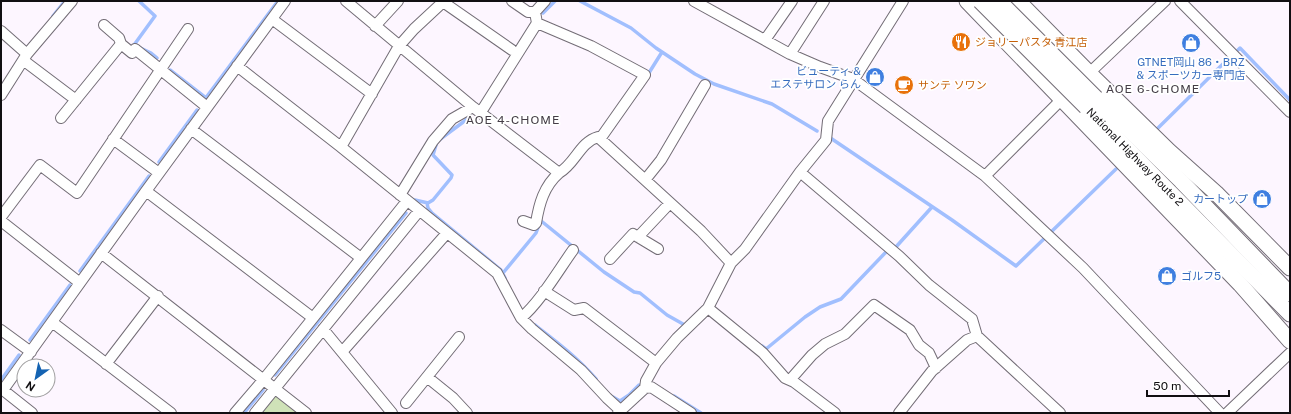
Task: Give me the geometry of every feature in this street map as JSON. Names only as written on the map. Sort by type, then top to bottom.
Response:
[{"type":"highway","points":[[967,1],[1240,284],[1290,341]]},
{"type":"highway","name":"National Highway Route 2","points":[[980,1],[1181,181],[1290,294]]},
{"type":"highway","name":"National Highway Route 2","points":[[999,1],[1091,102],[1290,314]]},
{"type":"highway","points":[[1018,1],[1169,151],[1216,193],[1290,268]]},
{"type":"highway","points":[[1169,151],[1193,181],[1255,246],[1266,270]]},
{"type":"highway","points":[[1240,284],[1275,313],[1290,328]]},
{"type":"street","points":[[1,95],[25,54],[72,1]]},
{"type":"street","points":[[32,413],[3,390],[146,190],[285,1]]},
{"type":"street","points":[[346,1],[477,110],[559,173]]},
{"type":"street","points":[[375,26],[398,1]]},
{"type":"street","points":[[512,1],[528,12],[535,12],[545,1]]},
{"type":"street","points":[[694,1],[790,54],[853,79],[985,176],[1083,268],[1220,413]]},
{"type":"street","points":[[765,40],[792,1]]},
{"type":"street","points":[[790,54],[824,1]]},
{"type":"street","points":[[645,388],[646,381],[656,363],[677,338],[708,308],[731,263],[745,249],[800,172],[826,140],[828,121],[903,1]]},
{"type":"street","points":[[985,176],[1062,99],[1165,1]]},
{"type":"street","points":[[1180,1],[1290,112]]},
{"type":"street","points":[[341,147],[399,46],[414,29],[444,2],[512,50]]},
{"type":"street","points":[[235,413],[361,258],[403,198],[433,141],[452,119],[477,110],[537,23],[535,12]]},
{"type":"street","points":[[272,19],[372,94]]},
{"type":"street","points":[[537,23],[591,46],[645,75],[600,139]]},
{"type":"street","points":[[104,25],[119,38],[121,44],[132,53],[135,49],[207,107]]},
{"type":"street","points":[[1,217],[40,164],[77,193],[188,28]]},
{"type":"street","points":[[1,31],[76,100]]},
{"type":"street","points":[[61,118],[121,44]]},
{"type":"street","points":[[237,66],[497,272],[532,330],[581,370],[619,412],[645,388],[651,387],[691,413]]},
{"type":"street","points":[[645,180],[662,160],[705,85]]},
{"type":"street","points":[[191,129],[361,258]]},
{"type":"street","points":[[523,221],[534,225],[536,223],[538,205],[552,178],[565,169],[590,139],[598,137],[701,231],[731,263]]},
{"type":"street","points":[[113,139],[159,173]]},
{"type":"street","points":[[800,172],[899,256],[929,285],[972,319],[977,336],[1053,411]]},
{"type":"street","points":[[146,190],[313,318]]},
{"type":"street","points":[[638,237],[670,203]]},
{"type":"street","points":[[255,413],[419,211]]},
{"type":"street","points":[[1,221],[80,283]]},
{"type":"street","points":[[342,352],[447,233]]},
{"type":"street","points":[[610,259],[633,234],[658,249]]},
{"type":"street","points":[[524,315],[544,291],[573,250]]},
{"type":"street","points":[[102,253],[306,413]]},
{"type":"street","points":[[544,291],[574,310],[584,308],[656,363]]},
{"type":"street","points":[[106,364],[158,296]]},
{"type":"street","points":[[790,380],[812,355],[825,344],[845,334],[874,305],[910,330],[919,345],[930,353],[936,368]]},
{"type":"street","points":[[708,308],[763,353],[785,378],[794,382],[835,413]]},
{"type":"street","points":[[52,322],[171,413]]},
{"type":"street","points":[[323,329],[392,413]]},
{"type":"street","points":[[1,330],[31,352]]},
{"type":"street","points":[[900,413],[932,371],[967,340],[977,336]]},
{"type":"street","points":[[406,403],[459,337]]},
{"type":"street","points":[[1226,413],[1290,353]]},
{"type":"street","points":[[427,377],[453,398],[467,413]]},
{"type":"green space","points":[[279,395],[300,413],[258,413],[273,396]]},
{"type":"waterway","points":[[53,16],[65,1]]},
{"type":"waterway","points":[[139,1],[155,16],[134,45],[151,53],[157,58]]},
{"type":"waterway","points":[[205,99],[278,1]]},
{"type":"waterway","points":[[543,13],[555,1]]},
{"type":"waterway","points":[[580,1],[631,28],[656,48],[695,74],[714,84],[772,104],[817,131]]},
{"type":"waterway","points":[[1238,50],[1240,48],[1290,100]]},
{"type":"waterway","points":[[647,76],[662,52]]},
{"type":"waterway","points":[[1157,129],[1228,59]]},
{"type":"waterway","points":[[170,70],[206,98]]},
{"type":"waterway","points":[[159,162],[197,110]]},
{"type":"waterway","points":[[439,140],[470,117]]},
{"type":"waterway","points":[[829,137],[952,220],[1016,266],[1116,169]]},
{"type":"waterway","points":[[415,200],[428,203],[433,200],[451,178],[452,175],[433,155],[436,145]]},
{"type":"waterway","points":[[80,271],[149,176]]},
{"type":"waterway","points":[[427,203],[428,208],[432,213],[501,270],[505,278]]},
{"type":"waterway","points":[[895,248],[932,207]]},
{"type":"waterway","points":[[275,375],[406,213]]},
{"type":"waterway","points":[[540,220],[604,272],[634,292],[640,293],[667,315],[683,324]]},
{"type":"waterway","points":[[503,273],[536,233],[539,225]]},
{"type":"waterway","points":[[762,346],[766,349],[805,317],[820,307],[841,299],[886,252]]},
{"type":"waterway","points":[[30,340],[70,285]]},
{"type":"waterway","points":[[535,325],[575,357],[596,379]]},
{"type":"waterway","points":[[1,380],[19,355]]},
{"type":"waterway","points":[[613,397],[620,401],[629,395],[639,385]]},
{"type":"waterway","points":[[244,413],[263,390]]},
{"type":"waterway","points":[[674,396],[701,413]]},
{"type":"place","name":"ジョリーパスタ 青江店","points":[[961,42]]},
{"type":"place","name":"GTNET岡山 86・BRZ & スポーツカー専門店","points":[[1191,43]]},
{"type":"place","name":"ビューティ & エステサロン らん","points":[[875,77]]},
{"type":"place","name":"サンテ ソワン","points":[[904,85]]},
{"type":"place","name":"カートップ","points":[[1262,199]]},
{"type":"place","name":"ゴルフ5","points":[[1167,276]]},
{"type":"district","name":"AOE 6-CHOME","points":[[1153,89]]},
{"type":"district","name":"AOE 4-CHOME","points":[[513,120]]}]
